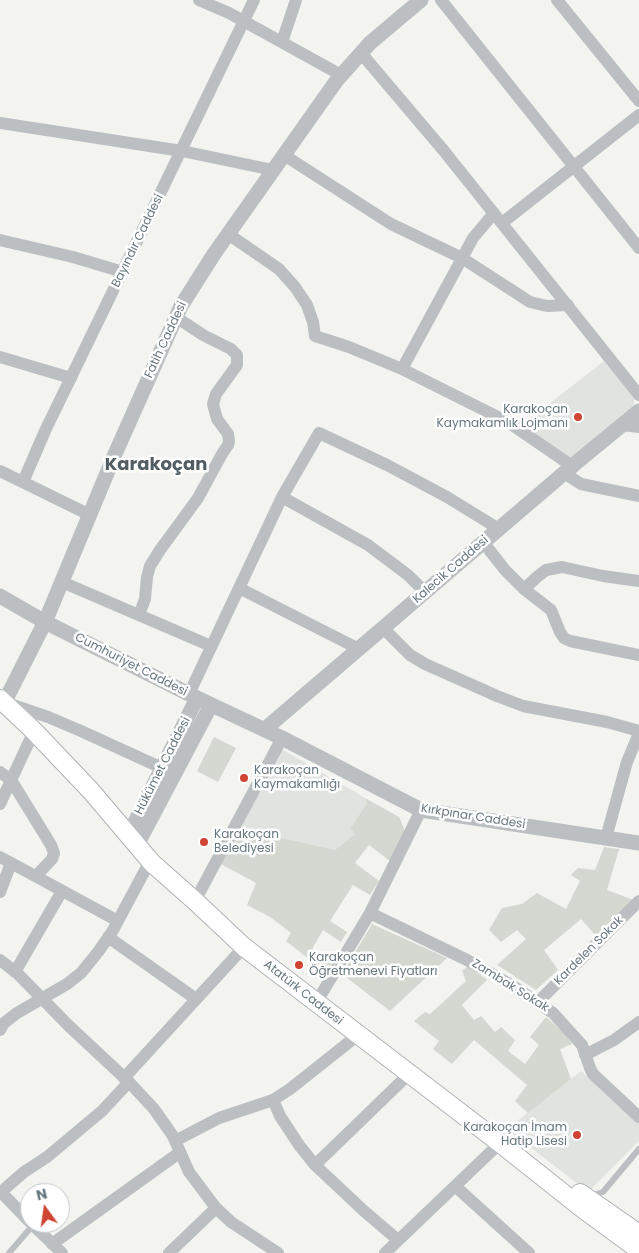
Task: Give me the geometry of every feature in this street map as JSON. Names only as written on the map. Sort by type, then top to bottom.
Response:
[{"type":"main road","name":"Atatürk Caddesi","points":[[2,701],[34,731],[91,791],[150,861],[195,900],[244,947],[583,1209],[639,1250]]},
{"type":"main road","points":[[500,1143],[586,1196],[639,1234]]},
{"type":"street","points":[[199,0],[229,13],[341,75]]},
{"type":"street","name":"Bayındır Caddesi","points":[[22,482],[254,0]]},
{"type":"street","points":[[282,42],[296,0]]},
{"type":"street","name":"Fatih Caddesi","points":[[2,701],[46,622],[90,514],[181,306],[228,234],[341,75],[370,42],[421,0]]},
{"type":"street","points":[[440,0],[639,248]]},
{"type":"street","points":[[557,0],[639,101]]},
{"type":"street","points":[[361,53],[407,106],[639,395]]},
{"type":"street","points":[[402,369],[473,238],[498,218],[574,166],[639,115]]},
{"type":"street","points":[[0,123],[182,151],[273,170]]},
{"type":"street","points":[[284,155],[391,224],[462,258],[530,302],[547,306],[568,305]]},
{"type":"street","points":[[228,234],[278,269],[295,287],[307,305],[314,322],[315,336],[349,347],[402,369],[508,422],[568,470],[582,484],[639,496]]},
{"type":"street","points":[[0,240],[73,256],[123,272]]},
{"type":"street","points":[[139,615],[145,599],[150,566],[198,498],[229,441],[228,434],[216,419],[213,404],[216,394],[237,365],[237,355],[231,349],[202,335],[176,317]]},
{"type":"street","points":[[0,357],[71,378]]},
{"type":"street","name":"Kalecik Caddesi","points":[[264,730],[639,411]]},
{"type":"street","points":[[622,425],[639,427]]},
{"type":"street","points":[[193,696],[211,646],[282,497],[319,433],[388,465],[447,497],[499,529]]},
{"type":"street","points":[[0,472],[90,514]]},
{"type":"street","points":[[282,497],[368,544],[408,575],[425,592]]},
{"type":"street","points":[[483,542],[505,570],[524,589],[551,610],[564,638],[570,641],[639,655]]},
{"type":"street","points":[[524,589],[546,570],[562,567],[603,576],[639,581]]},
{"type":"street","points":[[62,582],[211,646]]},
{"type":"street","points":[[239,588],[359,649]]},
{"type":"street","name":"Cumhuriyet Caddesi","points":[[0,596],[46,622],[264,730]]},
{"type":"street","points":[[384,628],[410,655],[425,664],[497,696],[524,706],[598,720],[639,731]]},
{"type":"street","name":"Hükümet Caddesi","points":[[133,840],[193,696]]},
{"type":"street","points":[[2,701],[48,717],[162,768]]},
{"type":"street","points":[[133,840],[211,705]]},
{"type":"street","name":"Kırkpınar Caddesi","points":[[264,730],[421,810],[639,844]]},
{"type":"street","points":[[0,804],[34,731]]},
{"type":"street","points":[[606,838],[627,762],[634,743],[639,736]]},
{"type":"street","points":[[195,900],[282,738]]},
{"type":"street","points":[[0,772],[11,780],[54,853],[52,859],[36,876]]},
{"type":"street","points":[[316,1003],[370,913],[421,810]]},
{"type":"street","points":[[0,892],[6,860],[118,921]]},
{"type":"street","points":[[2,1026],[17,1013],[81,973],[118,921],[150,861]]},
{"type":"street","points":[[15,972],[62,891]]},
{"type":"street","name":"Kardelen Sokak","points":[[538,1002],[639,901]]},
{"type":"street","name":"Zambak Sokak","points":[[370,913],[467,960],[553,1013],[577,1038],[593,1074],[639,1117]]},
{"type":"street","points":[[108,937],[196,999]]},
{"type":"street","points":[[20,1212],[1,1192],[102,1111],[126,1080],[196,999],[244,947]]},
{"type":"street","points":[[0,960],[15,972],[126,1080],[164,1121],[189,1172],[216,1208],[231,1222],[278,1253]]},
{"type":"street","points":[[585,1055],[614,1040],[639,1022]]},
{"type":"street","points":[[41,1233],[57,1248],[177,1147],[219,1118],[273,1100],[290,1089],[358,1035]]},
{"type":"street","points":[[315,1165],[409,1074]]},
{"type":"street","points":[[273,1100],[280,1116],[315,1165],[398,1240]]},
{"type":"street","points":[[384,1253],[500,1143]]},
{"type":"street","points":[[455,1186],[529,1253]]},
{"type":"street","points":[[169,1253],[216,1208]]},
{"type":"lane","points":[[586,1196],[603,1192],[639,1149]]},
{"type":"lane","points":[[9,1253],[24,1233]]},
{"type":"shaded area","name":"Karakoçan Kaymakamlık Lojmanı","points":[[604,361],[634,398],[634,409],[571,461],[522,425]]},
{"type":"shaded area","points":[[214,737],[236,748],[218,782],[197,771]]},
{"type":"shaded area","points":[[280,748],[365,798],[367,803],[350,829],[355,834],[335,850],[277,840],[240,829]]},
{"type":"shaded area","points":[[365,798],[399,817],[404,828],[404,834],[390,861],[369,845],[355,863],[379,881],[370,895],[353,885],[330,921],[347,932],[341,942],[323,930],[312,949],[334,962],[327,973],[286,941],[291,933],[270,917],[247,905],[256,883],[219,863],[240,829],[335,850],[355,834],[350,829],[367,803]]},
{"type":"shaded area","points":[[604,847],[619,849],[607,890],[634,900],[597,937],[581,919],[544,950],[558,970],[536,990],[497,965],[526,939],[517,930],[501,942],[489,930],[502,908],[522,904],[537,893],[566,909],[580,881],[571,875],[578,868],[595,870]]},
{"type":"shaded area","points":[[372,924],[447,958],[390,1011],[342,974]]},
{"type":"shaded area","points":[[468,966],[487,980],[462,1005],[474,1020],[481,1016],[495,1032],[501,1027],[515,1040],[508,1051],[525,1064],[539,1045],[530,1037],[546,1017],[565,1034],[572,1044],[560,1049],[571,1079],[528,1113],[515,1101],[527,1085],[474,1040],[452,1064],[433,1049],[439,1041],[414,1021],[425,1012],[430,1014],[466,981],[462,971]]},
{"type":"shaded area","name":"Karakoçan İmam Hatip Lisesi","points":[[581,1071],[639,1124],[639,1141],[588,1192],[507,1129]]},
{"type":"place","name":"Karakoçan Kaymakamlık Lojmanı","points":[[578,417]]},
{"type":"place","name":"Karakoçan Kaymakamlığı","points":[[244,778]]},
{"type":"place","name":"Karakoçan Belediyesi","points":[[204,842]]},
{"type":"place","name":"Karakoçan Öğretmenevi Fiyatları","points":[[299,965]]},
{"type":"place","name":"Karakoçan İmam Hatip Lisesi","points":[[577,1135]]},
{"type":"district","name":"Karakoçan","points":[[156,465]]}]
